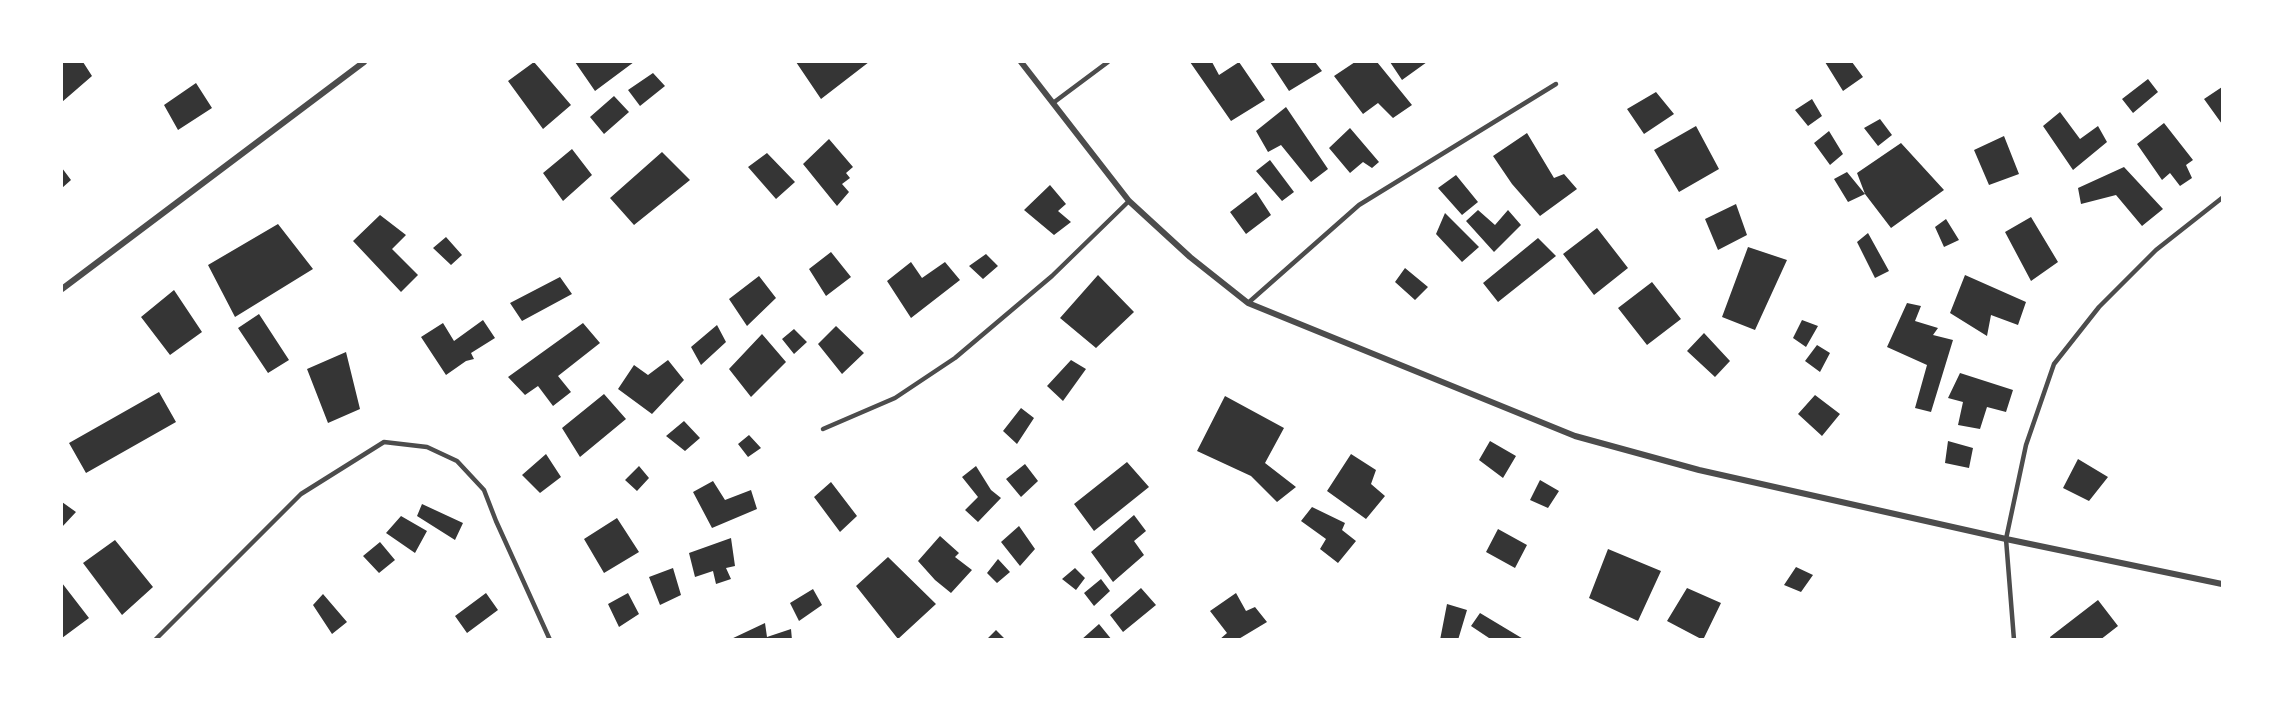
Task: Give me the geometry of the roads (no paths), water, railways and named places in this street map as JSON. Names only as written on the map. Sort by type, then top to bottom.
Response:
[{"type":"street","points":[[62,289],[364,62]]},
{"type":"street","points":[[1021,62],[1129,201],[1190,257],[1248,303],[1575,436],[1699,470],[2006,539],[2223,584]]},
{"type":"lane","points":[[1053,102],[1108,62]]},
{"type":"lane","points":[[1248,303],[1359,205],[1556,84]]},
{"type":"lane","points":[[2014,639],[2006,539],[2026,445],[2054,364],[2099,307],[2156,250],[2223,198]]},
{"type":"lane","points":[[823,429],[895,398],[955,358],[1052,276],[1129,201]]},
{"type":"lane","points":[[155,639],[301,494],[384,442],[427,447],[457,460],[484,490],[550,639]]}]
